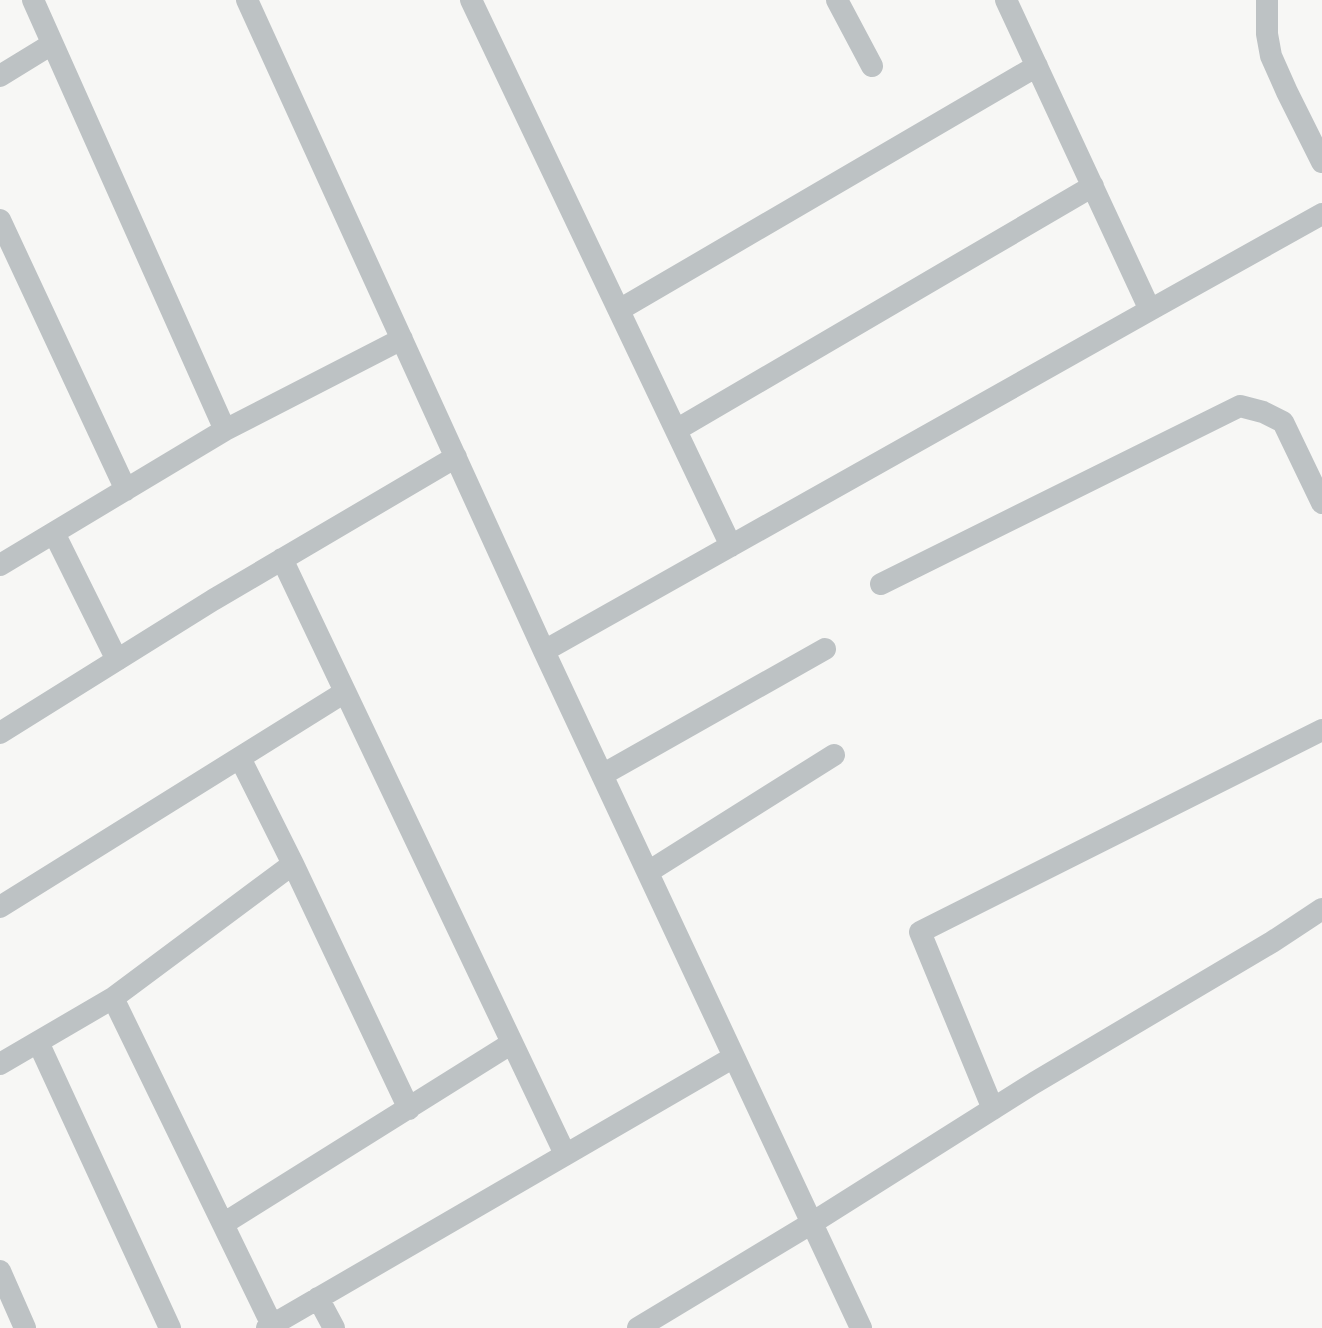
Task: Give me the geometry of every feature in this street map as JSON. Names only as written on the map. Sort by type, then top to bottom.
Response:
[{"type":"street","points":[[33,0],[224,430]]},
{"type":"street","points":[[247,0],[544,652],[861,1328]]},
{"type":"street","points":[[471,0],[731,546]]},
{"type":"street","points":[[837,0],[872,66]]},
{"type":"street","points":[[1006,0],[1150,310]]},
{"type":"street","points":[[1267,0],[1267,34],[1272,56],[1287,92],[1322,162]]},
{"type":"street","points":[[0,76],[52,44]]},
{"type":"street","points":[[619,310],[1037,66]]},
{"type":"street","points":[[676,430],[1093,186]]},
{"type":"street","points":[[544,652],[1322,214]]},
{"type":"street","points":[[0,220],[126,490]]},
{"type":"street","points":[[0,565],[224,430],[402,339]]},
{"type":"street","points":[[881,584],[1240,406],[1263,412],[1283,422],[1322,503]]},
{"type":"street","points":[[0,733],[213,600],[456,457]]},
{"type":"street","points":[[54,533],[117,660]]},
{"type":"street","points":[[282,559],[565,1154]]},
{"type":"street","points":[[602,775],[825,649]]},
{"type":"street","points":[[0,907],[345,692]]},
{"type":"street","points":[[993,1109],[920,932],[1322,730]]},
{"type":"street","points":[[648,872],[834,755]]},
{"type":"street","points":[[240,758],[294,864],[409,1109]]},
{"type":"street","points":[[0,1064],[113,998],[294,864]]},
{"type":"street","points":[[638,1328],[812,1223],[993,1109],[1272,942],[1322,909]]},
{"type":"street","points":[[113,998],[223,1224],[269,1326],[734,1057]]},
{"type":"street","points":[[38,1042],[170,1328]]},
{"type":"street","points":[[223,1224],[512,1044]]},
{"type":"street","points":[[0,1271],[25,1328]]},
{"type":"street","points":[[318,1298],[334,1328]]}]
